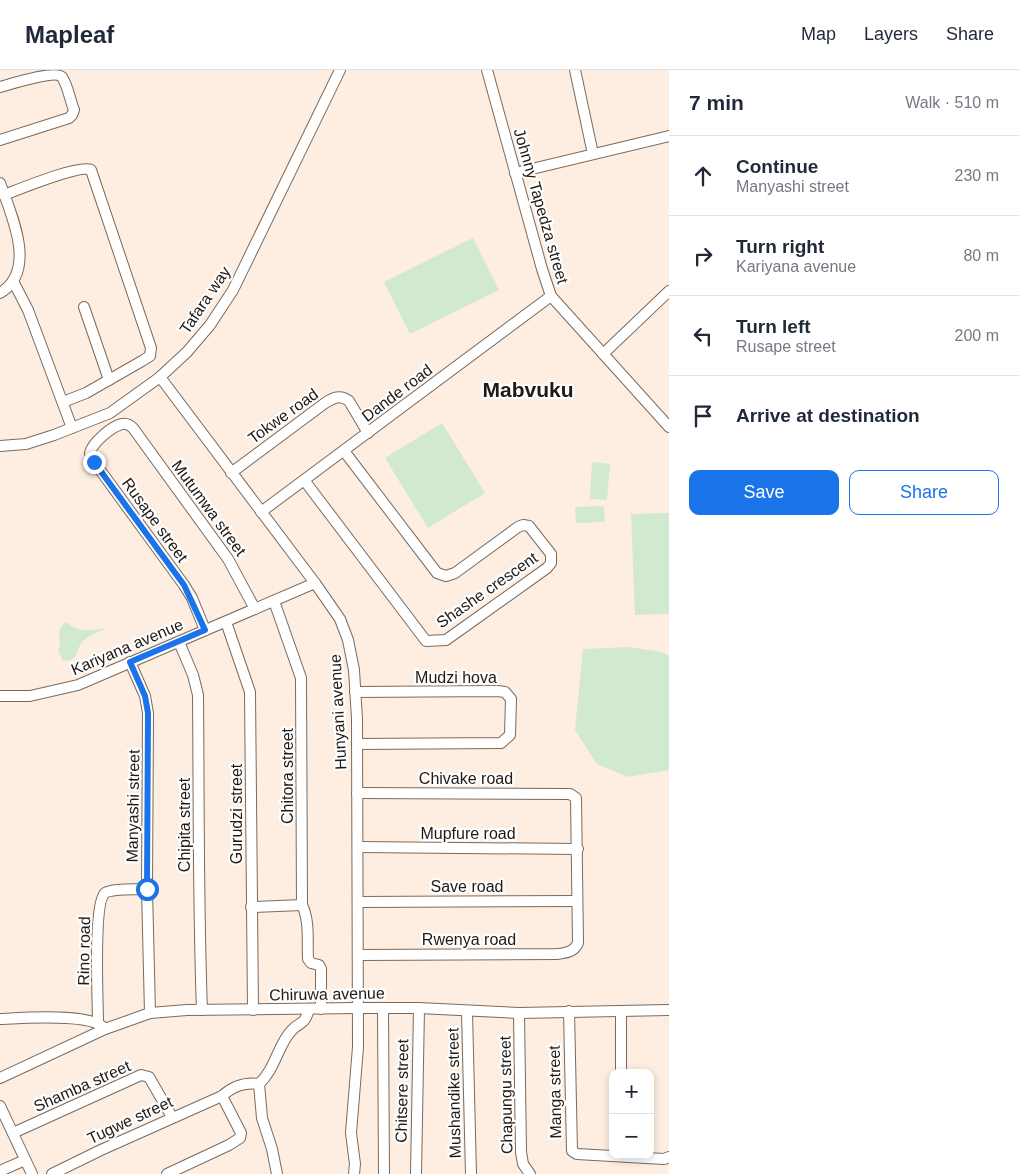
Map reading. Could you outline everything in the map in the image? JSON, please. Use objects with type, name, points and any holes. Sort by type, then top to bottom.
[{"type":"street","name":"Tafara way","points":[[0,446],[26,444],[110,413],[160,377],[200,338],[233,290],[340,70]]},
{"type":"street","name":"Johnny Tapedza street","points":[[487,70],[542,270],[551,296],[669,427]]},
{"type":"street","points":[[575,70],[593,154]]},
{"type":"street","points":[[0,88],[46,73],[57,72],[62,76],[74,110],[72,116],[68,118],[0,140]]},
{"type":"street","points":[[515,173],[669,136]]},
{"type":"street","points":[[4,195],[84,168],[92,171],[151,351],[150,356],[142,361],[86,393],[63,402]]},
{"type":"street","points":[[0,183],[14,221],[19,251],[19,268],[13,281],[0,293]]},
{"type":"street","points":[[13,281],[28,310],[72,428]]},
{"type":"street","points":[[603,354],[669,291]]},
{"type":"street","name":"Dande road","points":[[261,512],[551,296]]},
{"type":"street","points":[[84,307],[109,380]]},
{"type":"street","name":"Hunyani avenue","points":[[160,377],[315,583],[340,619],[348,640],[354,670],[357,744],[359,955],[358,1047],[351,1133],[354,1169],[359,1174]]},
{"type":"street","name":"Tokwe road","points":[[231,473],[325,403],[337,397],[345,398],[349,401],[368,433]]},
{"type":"street","name":"Rusape street","points":[[133,428],[126,424],[120,424],[94,443],[90,453],[94,462],[184,585],[205,630]]},
{"type":"street","name":"Mutumwa street","points":[[133,428],[228,558],[255,609]]},
{"type":"street","name":"Shashe crescent","points":[[304,480],[426,641],[446,640],[540,573],[551,562],[551,554],[529,526],[523,525],[455,573],[446,576],[437,573],[344,451]]},
{"type":"street","name":"Kariyana avenue","points":[[0,696],[30,696],[78,685],[315,583]]},
{"type":"street","name":"Chitora street","points":[[274,601],[302,678],[302,905],[306,912],[308,959],[321,969],[321,1009]]},
{"type":"street","name":"Gurudzi street","points":[[226,622],[250,692],[253,1010]]},
{"type":"street","name":"Chipita street","points":[[179,642],[193,675],[198,695],[199,934],[202,1010]]},
{"type":"street","name":"Manyashi street","points":[[130,662],[145,696],[148,713],[147,889],[150,1013]]},
{"type":"street","name":"Mudzi hova","points":[[355,692],[497,691],[505,692],[511,699],[510,734],[501,743],[357,744]]},
{"type":"street","name":"Chivake road","points":[[357,793],[563,793],[576,798],[578,848]]},
{"type":"street","name":"Mupfure road","points":[[358,847],[578,848]]},
{"type":"street","points":[[577,901],[578,848]]},
{"type":"street","name":"Rino road","points":[[102,1026],[98,937],[99,913],[102,899],[104,895],[112,891],[147,889]]},
{"type":"street","name":"Save road","points":[[358,902],[577,901]]},
{"type":"street","name":"Rwenya road","points":[[359,955],[557,954],[569,952],[577,945],[577,901]]},
{"type":"street","points":[[251,907],[302,905]]},
{"type":"street","name":"Chiruwa avenue","points":[[0,1078],[102,1026],[150,1013],[202,1010],[357,1008],[419,1008],[468,1012],[519,1013],[669,1010]]},
{"type":"street","points":[[383,1008],[384,1174]]},
{"type":"street","name":"Chitsere street","points":[[416,1174],[419,1008]]},
{"type":"street","points":[[277,1174],[272,1149],[262,1118],[259,1084],[275,1063],[285,1039],[293,1029],[301,1025],[306,1019],[309,1009]]},
{"type":"street","name":"Manga street","points":[[569,1011],[571,1148],[577,1154],[609,1155]]},
{"type":"street","points":[[621,1011],[621,1069]]},
{"type":"street","name":"Mushandike street","points":[[468,1012],[471,1174]]},
{"type":"street","name":"Chapungu street","points":[[519,1013],[521,1152],[524,1164],[530,1174]]},
{"type":"street","points":[[0,1019],[89,1020],[102,1026]]},
{"type":"street","name":"Shamba street","points":[[13,1133],[142,1075],[149,1077],[172,1117]]},
{"type":"street","name":"Tugwe street","points":[[52,1174],[172,1117],[222,1096],[231,1088],[244,1084],[259,1084]]},
{"type":"street","points":[[167,1174],[240,1138],[241,1133],[222,1096]]},
{"type":"street","points":[[0,1106],[2,1118],[13,1133],[32,1174]]},
{"type":"street","name":"Manga street","points":[[654,1158],[664,1159],[669,1157]]},
{"type":"street","points":[[0,1171],[26,1160]]},
{"type":"green space","points":[[473,238],[499,290],[410,334],[384,282]]},
{"type":"green space","points":[[442,423],[485,493],[428,528],[385,458]]},
{"type":"green space","points":[[592,462],[610,464],[607,500],[590,499]]},
{"type":"green space","points":[[604,506],[605,522],[576,523],[575,507]]},
{"type":"green space","points":[[669,513],[669,614],[635,615],[631,514]]},
{"type":"green space","points":[[66,622],[80,630],[106,628],[84,640],[75,657],[68,661],[63,661],[58,651],[60,647],[59,632]]},
{"type":"green space","points":[[628,647],[662,652],[669,656],[669,770],[628,777],[597,764],[575,730],[583,649]]},
{"type":"district","name":"Mabvuku","points":[[528,389]]},
{"type":"route","points":[[94,462],[184,585],[192,598],[205,630],[130,662],[145,696],[148,713],[147,889]]}]
